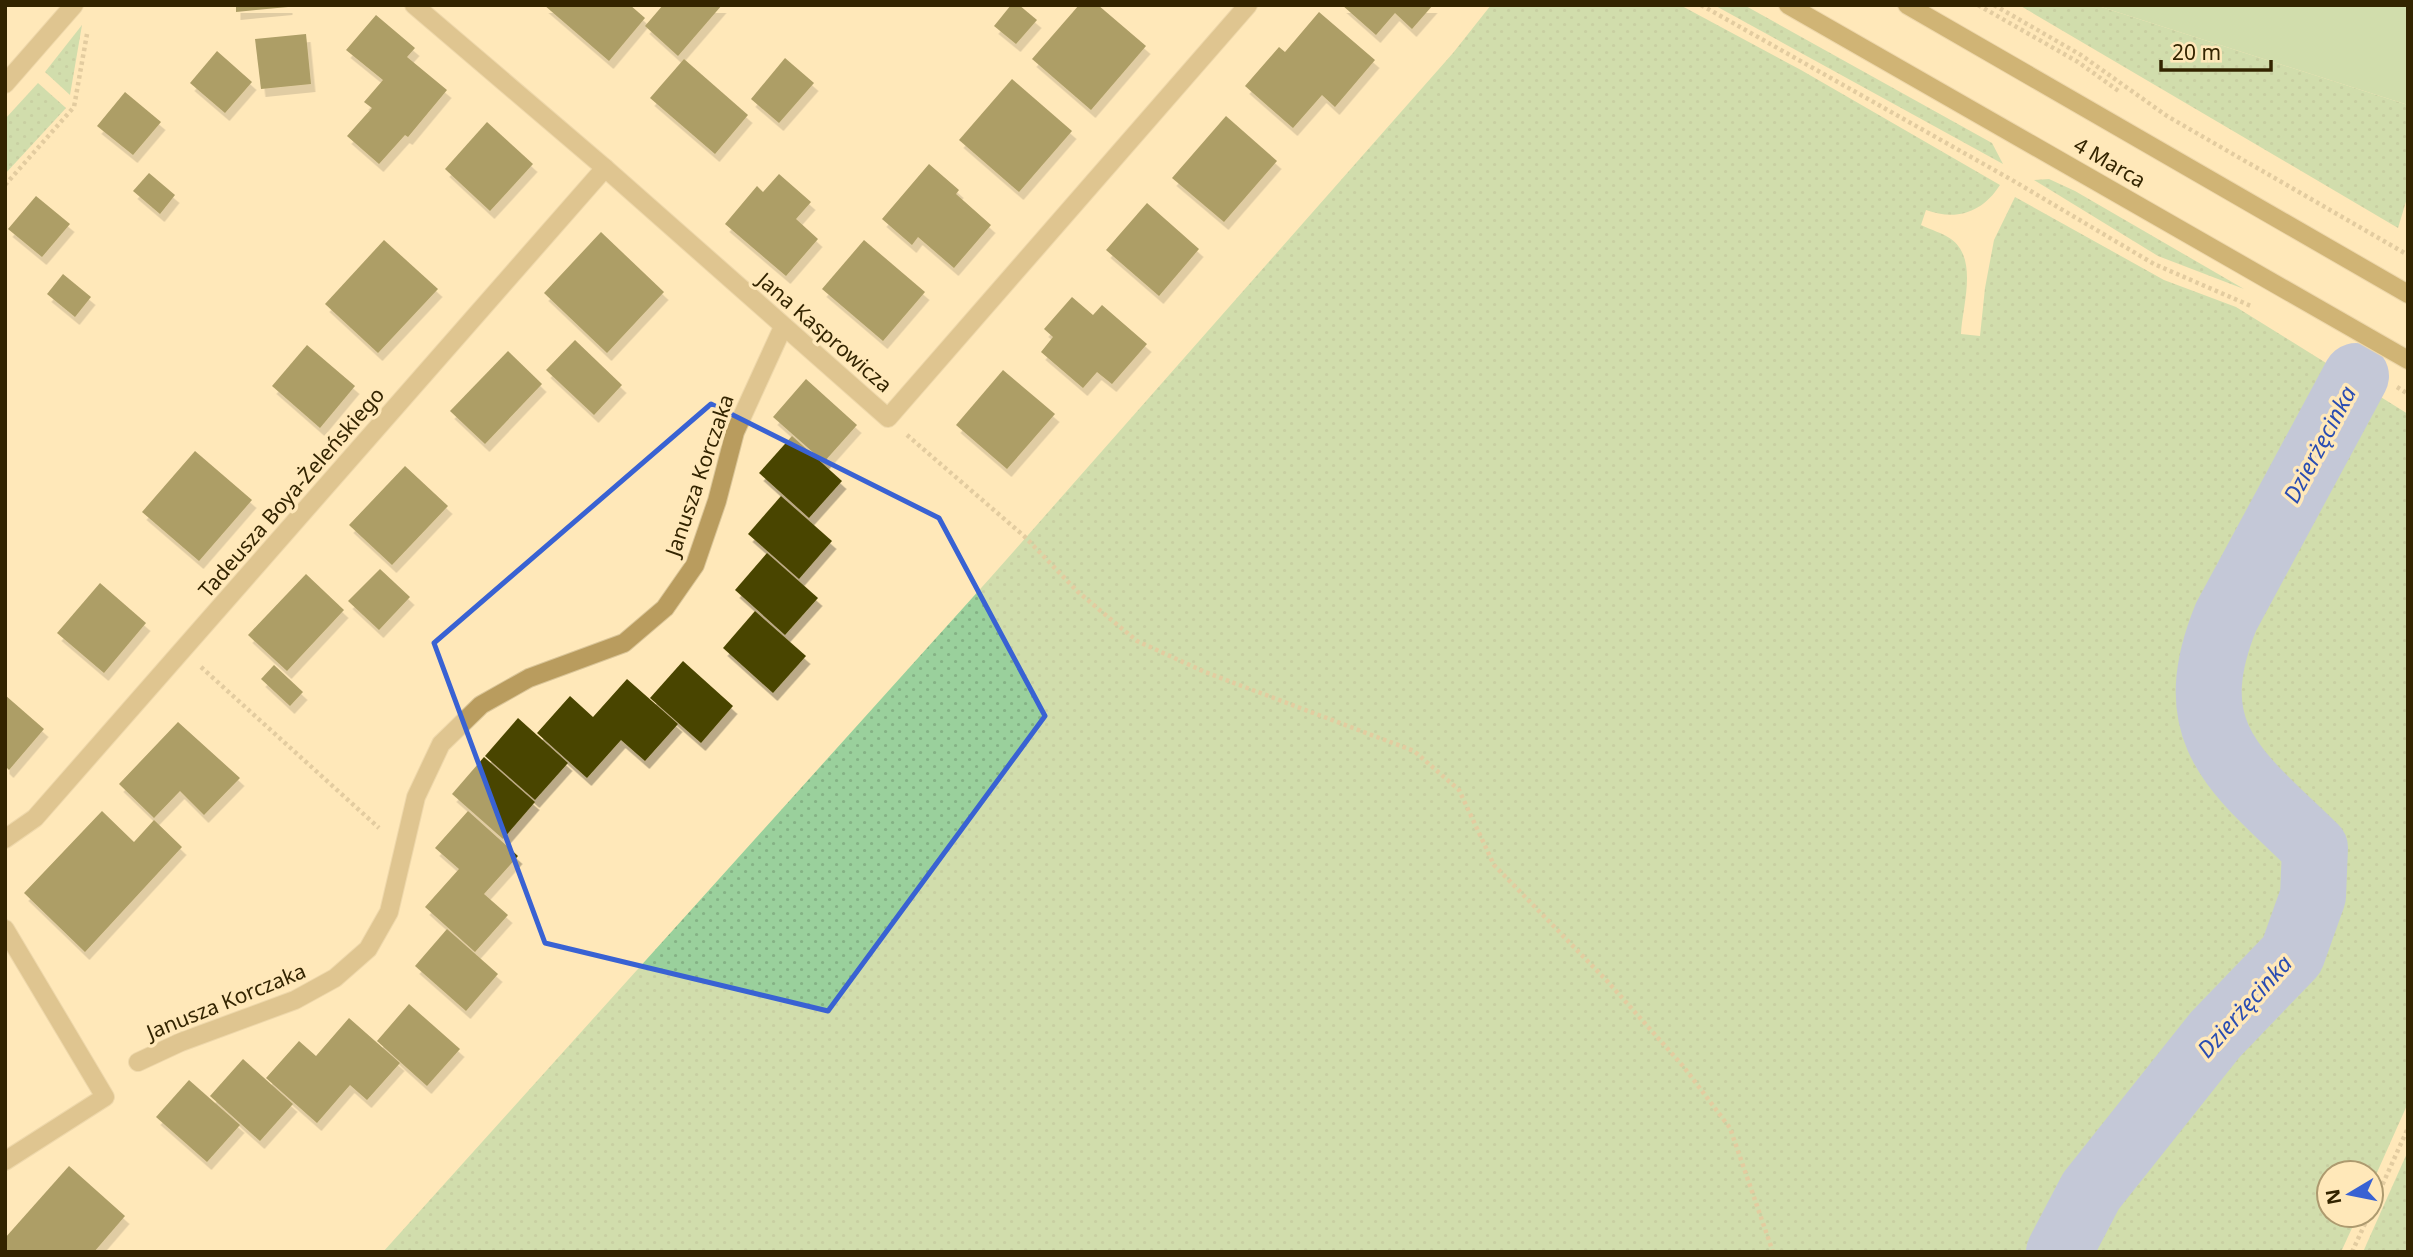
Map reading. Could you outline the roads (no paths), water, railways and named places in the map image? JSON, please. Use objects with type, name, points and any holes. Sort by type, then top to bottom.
[{"type":"main road","name":"4 Marca","points":[[1788,5],[2408,360]]},
{"type":"main road","name":"4 Marca","points":[[1907,5],[2408,293]]},
{"type":"street","points":[[5,84],[74,5]]},
{"type":"street","name":"Jana Kasprowicza","points":[[414,5],[604,167],[888,418],[1248,5]]},
{"type":"street","name":"Tadeusza Boya-Żeleńskiego","points":[[5,839],[35,818],[604,167]]},
{"type":"street","name":"Janusza Korczaka","points":[[138,1062],[181,1042],[295,1000],[335,978],[368,949],[389,912],[416,797],[441,744],[481,705],[530,678],[624,643],[665,608],[695,565],[717,501],[735,432],[783,327]]},
{"type":"street","points":[[5,929],[105,1097],[5,1161]]},
{"type":"waterway","name":"Dzierżęcinka","points":[[2059,1252],[2091,1191],[2215,1035],[2292,955],[2313,896],[2315,848],[2261,796],[2240,773],[2223,748],[2212,722],[2209,692],[2213,658],[2226,617],[2356,376]]}]
